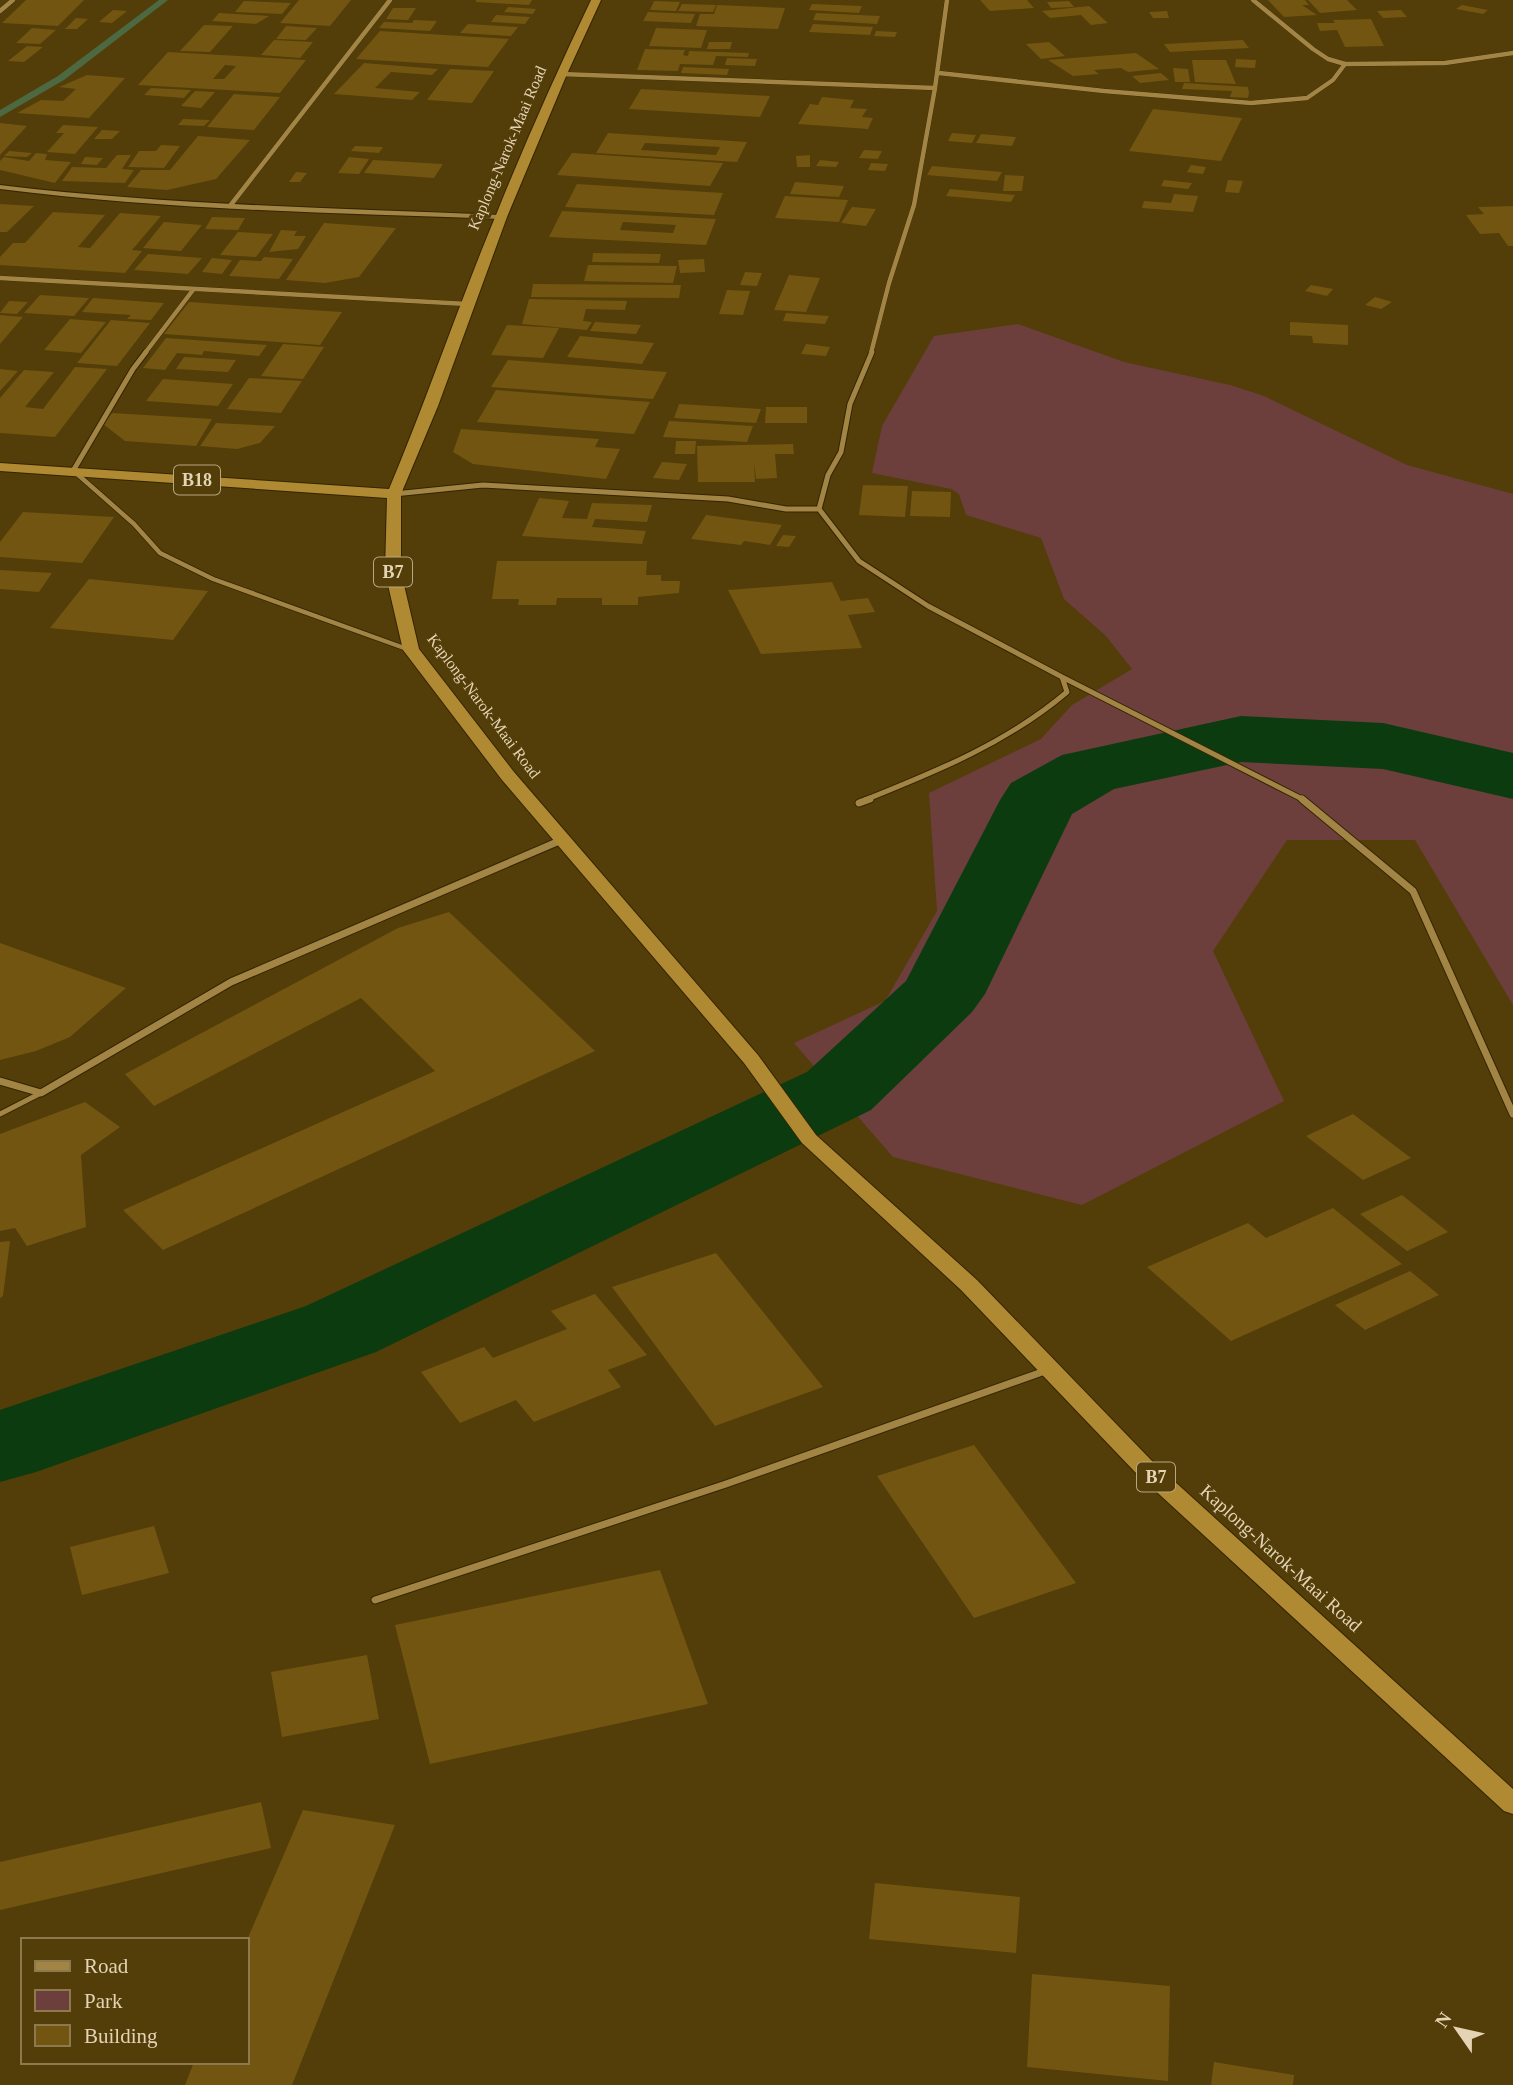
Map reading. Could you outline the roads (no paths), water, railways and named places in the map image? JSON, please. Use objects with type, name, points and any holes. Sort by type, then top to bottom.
[{"type":"highway","name":"Kaplong-Narok-Maai Road","points":[[596,0],[561,74],[501,217],[431,406],[394,494],[393,572],[411,650],[508,776],[751,1059],[810,1139],[970,1285],[1143,1466],[1513,1804]]},
{"type":"highway","name":"B18","points":[[0,467],[394,494]]},
{"type":"street","points":[[0,11],[13,0]]},
{"type":"street","points":[[230,206],[390,0]]},
{"type":"street","points":[[819,509],[828,475],[841,452],[850,404],[875,345],[889,283],[914,205],[940,73],[947,0]]},
{"type":"street","points":[[1253,0],[1321,54],[1345,64],[1445,63],[1513,53]]},
{"type":"street","points":[[940,73],[1104,92],[1251,103],[1307,98],[1333,80],[1345,64]]},
{"type":"street","points":[[561,74],[935,88]]},
{"type":"street","points":[[0,187],[48,194],[230,206],[501,217]]},
{"type":"street","points":[[0,278],[467,304]]},
{"type":"street","points":[[73,471],[133,369],[193,290]]},
{"type":"street","points":[[394,494],[483,485],[728,499],[786,509],[819,509]]},
{"type":"street","points":[[819,509],[859,561],[928,606],[1300,797],[1413,891],[1513,1114]]},
{"type":"street","points":[[859,803],[968,757],[1043,715],[1067,692],[1062,677]]},
{"type":"street","points":[[0,1081],[41,1093],[231,982],[564,839]]},
{"type":"lane","points":[[73,471],[134,524],[160,553],[213,579],[411,650]]},
{"type":"lane","points":[[0,1114],[41,1093]]},
{"type":"lane","points":[[375,1600],[726,1484],[1051,1369]]},
{"type":"waterway","points":[[0,114],[61,78],[164,0]]},
{"type":"waterway","points":[[0,1447],[341,1329],[839,1091],[942,994],[1039,800],[1089,771],[1241,739],[1383,746],[1513,776]]}]
